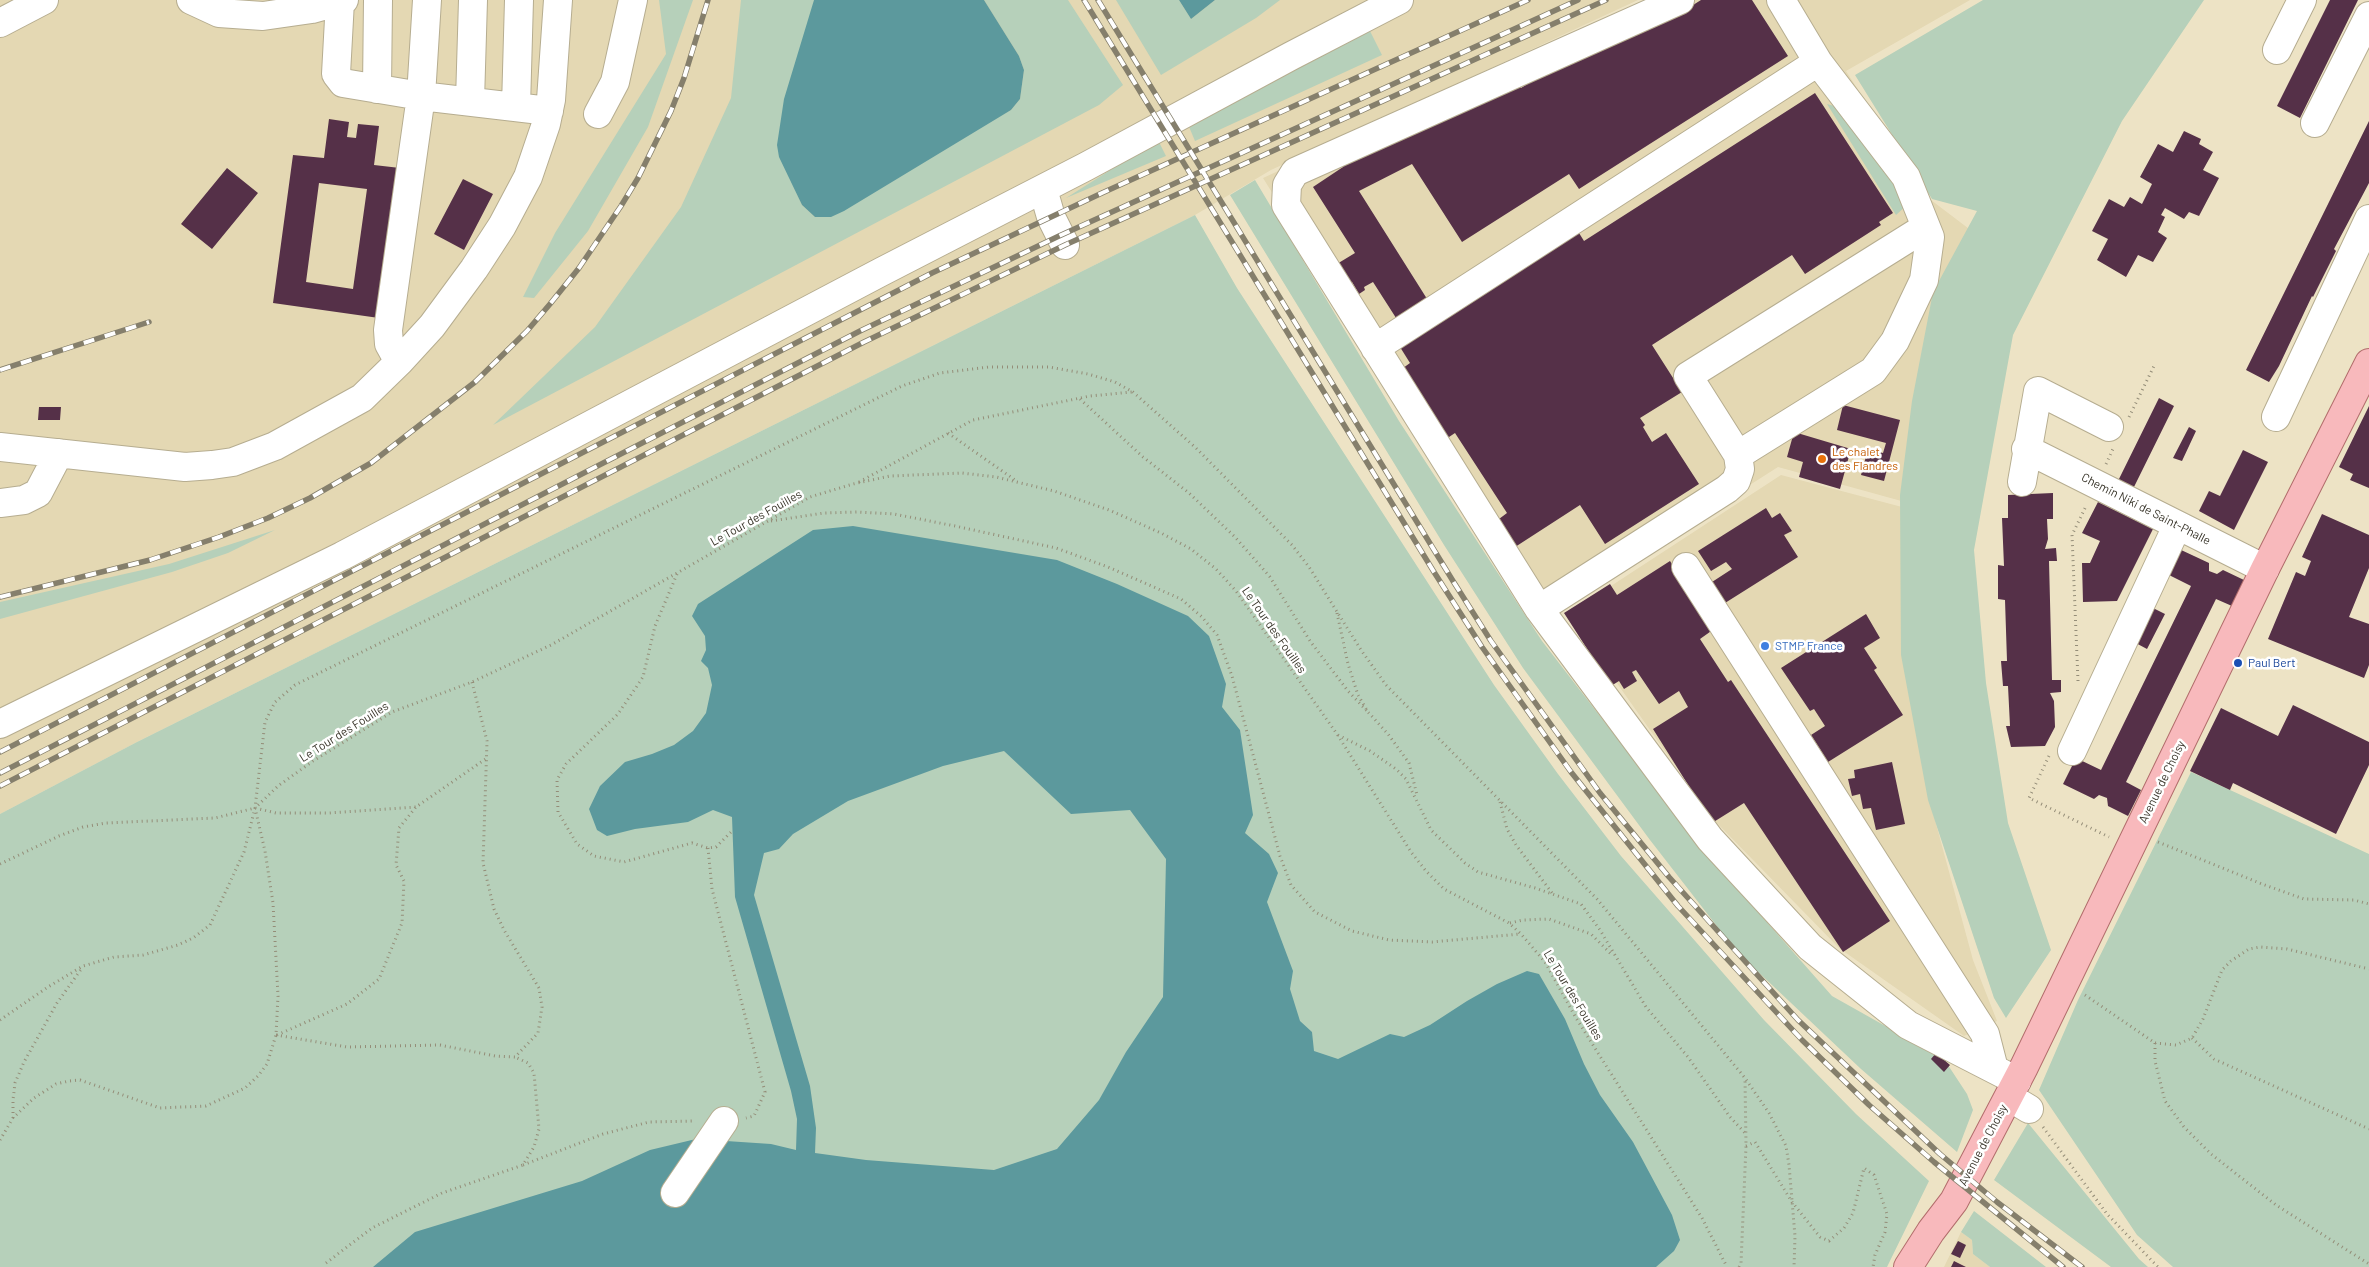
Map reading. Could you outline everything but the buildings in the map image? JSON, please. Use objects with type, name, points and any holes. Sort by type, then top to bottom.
[{"type":"main road","name":"Avenue de Choisy","points":[[1908,1267],[1931,1231],[1954,1201],[2012,1089],[2066,982],[2129,848],[2266,569],[2369,363]]},
{"type":"main road","name":"Avenue de Choisy","points":[[1929,1267],[1943,1242],[1954,1201]]},
{"type":"street","points":[[0,23],[44,0]]},
{"type":"street","points":[[191,0],[219,13],[262,16],[312,9],[342,0],[336,74],[343,84],[421,96],[549,111]]},
{"type":"street","points":[[377,89],[378,0]]},
{"type":"street","points":[[399,362],[389,344],[388,330],[421,96],[428,0]]},
{"type":"street","points":[[470,101],[473,0]]},
{"type":"street","points":[[516,107],[519,0]]},
{"type":"street","points":[[0,447],[185,467],[233,462],[275,446],[362,398],[432,326],[474,269],[502,226],[528,177],[549,111],[558,0]]},
{"type":"street","points":[[598,114],[615,82],[633,0]]},
{"type":"street","points":[[0,724],[342,556],[1399,0]]},
{"type":"street","points":[[1680,0],[1295,172],[1287,185],[1286,205],[1539,609],[1710,839],[1810,946],[1908,1025],[2012,1089]]},
{"type":"street","points":[[1738,455],[1873,371],[1895,341],[1924,280],[1930,237],[1906,177],[1818,62],[1781,0]]},
{"type":"street","points":[[2277,50],[2302,0]]},
{"type":"street","points":[[2315,123],[2369,16]]},
{"type":"street","points":[[1375,348],[1818,62]]},
{"type":"street","points":[[1042,189],[1051,216],[1065,245]]},
{"type":"street","points":[[2276,417],[2369,220]]},
{"type":"street","points":[[1539,609],[1736,481],[1740,469],[1738,455],[1688,376],[1926,227]]},
{"type":"street","points":[[2022,482],[2026,449],[2038,391],[2117,431]]},
{"type":"street","name":"Chemin Niki de Saint-Phalle","points":[[2026,449],[2266,569]]},
{"type":"street","points":[[0,503],[24,500],[38,493],[59,454]]},
{"type":"street","points":[[2061,752],[2177,526]]},
{"type":"street","points":[[1686,567],[1985,1034],[2012,1089]]},
{"type":"street","points":[[675,1193],[724,1121]]},
{"type":"path","points":[[2078,682],[2072,535],[2096,485],[2117,431],[2155,364]]},
{"type":"path","points":[[0,1020],[83,966],[114,957],[144,955],[178,945],[194,938],[210,925],[244,852],[255,808],[265,722],[275,702],[295,685],[902,386],[940,373],[988,367],[1049,367],[1088,374],[1115,382],[1133,392],[1196,448],[1292,545],[1309,566],[1361,650],[1386,685],[1597,899],[1745,1078],[1769,1113],[1786,1146],[1795,1236],[1794,1267]]},
{"type":"path","points":[[856,484],[973,420],[1080,399],[1133,392]]},
{"type":"path","points":[[1080,399],[1142,457],[1189,493],[1235,537],[1270,577],[1310,641],[1348,691],[1388,734],[1409,763],[1419,803]]},
{"type":"path","points":[[948,433],[1017,482]]},
{"type":"path","name":"Le Tour des Fouilles","points":[[255,808],[278,786],[313,761],[392,712],[472,682],[551,646],[810,497],[890,476],[962,473],[1017,482],[1054,491],[1109,510],[1191,549],[1216,569],[1236,590],[1336,734],[1411,852],[1426,871],[1444,889],[1509,923],[1545,962],[1576,1018],[1702,1218],[1727,1267]]},
{"type":"path","points":[[767,522],[824,513],[857,512],[903,516],[1056,548],[1108,567],[1181,599],[1202,617],[1217,635],[1232,676],[1280,856],[1291,886],[1315,912],[1352,931],[1389,940],[1432,942],[1521,934]]},
{"type":"path","points":[[677,574],[655,626],[643,677],[618,714],[566,764],[557,780],[558,812],[577,844],[594,856],[624,862],[692,842],[708,848],[716,847],[733,830]]},
{"type":"path","points":[[1337,610],[1352,678],[1358,695],[1368,712]]},
{"type":"path","points":[[472,682],[487,741],[483,863],[488,887],[494,909],[504,930],[539,988],[542,1007],[538,1034],[515,1057]]},
{"type":"path","points":[[1336,734],[1370,750],[1406,778],[1430,830],[1465,863],[1478,872],[1581,904],[1600,930],[1646,1007],[1688,1057],[1730,1117],[1746,1134]]},
{"type":"path","points":[[2061,752],[2029,798],[2145,855],[2151,840],[2304,899],[2354,900],[2369,904]]},
{"type":"path","points":[[276,1035],[347,1004],[379,979],[402,923],[404,881],[396,865],[399,828],[416,806],[487,758]]},
{"type":"path","points":[[1499,801],[1507,829],[1516,845],[1552,894]]},
{"type":"path","points":[[0,864],[59,836],[83,827],[106,823],[216,818],[255,808],[285,813],[329,813],[416,806]]},
{"type":"path","points":[[0,1140],[14,1118],[45,1090],[69,1081],[80,1080],[160,1108],[206,1106],[245,1088],[258,1076],[266,1064],[276,1035],[278,996],[273,903],[265,851],[255,808]]},
{"type":"path","points":[[326,1263],[372,1228],[442,1193],[523,1165],[603,1134],[648,1122],[724,1121],[754,1116],[765,1092],[712,888],[708,848]]},
{"type":"path","points":[[1509,923],[1523,920],[1549,919],[1590,934],[1615,958]]},
{"type":"path","points":[[2066,982],[2155,1043],[2176,1045],[2192,1038],[2203,1019],[2222,970],[2231,960],[2249,949],[2260,947],[2287,949],[2369,969]]},
{"type":"path","points":[[14,1118],[15,1082],[24,1062],[57,1004],[83,966]]},
{"type":"path","points":[[276,1035],[347,1048],[440,1046],[495,1056],[515,1057],[528,1063],[534,1073],[539,1129],[534,1147],[523,1165]]},
{"type":"path","points":[[2192,1038],[2214,1059],[2369,1129]]},
{"type":"path","points":[[2155,1043],[2155,1061],[2165,1101],[2184,1127],[2211,1154],[2276,1205],[2369,1264]]},
{"type":"path","points":[[1739,1267],[1741,1263],[1746,1146],[1745,1078]]},
{"type":"path","points":[[2012,1089],[2107,1214],[2158,1267]]},
{"type":"path","points":[[1746,1146],[1756,1142],[1792,1202],[1820,1237],[1829,1241],[1844,1228],[1853,1213],[1864,1168],[1870,1171],[1878,1181],[1887,1214],[1886,1232],[1875,1255],[1873,1267]]},
{"type":"shaded area","points":[[0,0],[1638,0],[1271,170],[1195,215],[137,742],[0,814]]},
{"type":"shaded area","points":[[1651,0],[1970,0],[1846,71],[1927,197],[1989,244],[1905,502],[1778,467],[1538,620],[1263,178]]},
{"type":"shaded area","points":[[1781,475],[1902,507],[1929,798],[1973,960],[1997,1021],[1964,1036],[1839,948],[1713,819],[1568,614]]},
{"type":"shaded area","points":[[1961,1232],[1972,1240],[1973,1254],[1990,1267],[1944,1267]]},
{"type":"green space","points":[[659,0],[693,0],[648,127],[588,231],[534,298],[523,297],[555,233],[666,54]]},
{"type":"green space","points":[[741,0],[814,0],[792,183],[802,205],[815,217],[1011,110],[1020,99],[1024,70],[1019,56],[984,0],[1068,0],[1123,85],[1099,105],[493,425],[595,327],[681,207],[731,98]]},
{"type":"green space","points":[[1116,0],[1179,0],[1191,19],[1215,0],[1280,0],[1256,18],[1161,75]]},
{"type":"green space","points":[[1983,0],[2204,0],[2122,121],[2013,335],[1974,550],[1986,683],[2008,823],[2051,950],[2006,1018],[1994,998],[1928,800],[1901,655],[1900,495],[1912,401],[1933,292],[1977,211],[1932,199],[1855,75]]},
{"type":"green space","points":[[1369,29],[1382,55],[1195,141],[1187,122]]},
{"type":"green space","points":[[1827,104],[1845,109],[1907,205],[1896,215]]},
{"type":"green space","points":[[1158,140],[1166,156],[1066,198]]},
{"type":"green space","points":[[1255,180],[1399,421],[1542,641],[1705,852],[1832,996],[1944,1059],[1967,1094],[1973,1110],[1957,1152],[1861,1069],[1737,952],[1650,840],[1523,668],[1444,545],[1230,195]]},
{"type":"green space","points":[[1195,215],[1237,288],[1494,685],[1558,774],[1621,856],[1764,1020],[1856,1114],[1929,1181],[1887,1267],[0,1267],[0,814],[137,742]]},
{"type":"green space","points":[[275,530],[228,553],[172,572],[0,619],[0,602],[169,564]]},
{"type":"green space","points":[[2191,772],[2369,854],[2369,1267],[2173,1267],[2137,1235],[2039,1090],[2078,1000]]},
{"type":"green space","points":[[2028,1123],[2139,1259],[2148,1267],[2111,1267],[1994,1180]]},
{"type":"green space","points":[[1974,1211],[2046,1267],[1990,1267],[1973,1254],[1972,1240],[1961,1232]]},
{"type":"water","points":[[814,0],[984,0],[1019,56],[1024,70],[1020,99],[1011,110],[844,211],[831,217],[815,217],[802,205],[779,157],[777,145],[784,99]]},
{"type":"water","points":[[1179,0],[1215,0],[1191,19]]},
{"type":"water","points":[[853,526],[1057,560],[1117,584],[1188,616],[1209,636],[1226,684],[1222,707],[1240,730],[1253,815],[1245,833],[1269,854],[1278,873],[1267,902],[1293,971],[1290,989],[1300,1021],[1312,1032],[1314,1051],[1338,1059],[1390,1034],[1404,1037],[1430,1025],[1497,984],[1527,971],[1539,974],[1565,1019],[1584,1064],[1600,1095],[1633,1142],[1672,1215],[1680,1240],[1674,1251],[1656,1267],[373,1267],[415,1232],[582,1181],[650,1150],[696,1139],[771,1144],[796,1150],[797,1119],[791,1091],[735,897],[732,817],[713,810],[688,822],[635,829],[607,836],[597,830],[589,809],[600,786],[625,762],[674,745],[693,731],[706,713],[712,685],[708,668],[701,661],[706,650],[705,636],[692,616],[698,604],[813,530]],"holes":[[[1004,751],[1071,814],[1130,810],[1166,859],[1163,997],[1126,1052],[1099,1100],[1057,1149],[994,1170],[866,1160],[815,1153],[816,1128],[810,1086],[754,895],[764,853],[779,849],[793,834],[848,801],[943,766]]]},
{"type":"railway","points":[[0,597],[150,560],[268,518],[310,498],[371,463],[475,382],[527,331],[550,304],[579,268],[621,206],[638,178],[671,111],[684,78],[708,0]]},
{"type":"railway","points":[[1084,0],[1434,572],[1482,647],[1571,772],[1678,906],[1802,1040],[1869,1105],[1934,1162],[2063,1267]]},
{"type":"railway","points":[[1098,0],[1453,581],[1491,641],[1600,793],[1669,877],[1798,1020],[1940,1154],[1997,1202],[2082,1267]]},
{"type":"railway","points":[[0,752],[932,273],[1102,193],[1528,0]]},
{"type":"railway","points":[[0,773],[860,331],[1059,236],[1578,0]]},
{"type":"railway","points":[[0,786],[864,342],[1065,245],[1606,0]]},
{"type":"railway","points":[[0,370],[149,322]]},
{"type":"place","name":"Le chalet des Flandres","points":[[1822,459]]},
{"type":"place","name":"STMP France","points":[[1765,646]]},
{"type":"place","name":"Paul Bert","points":[[2238,663]]}]
